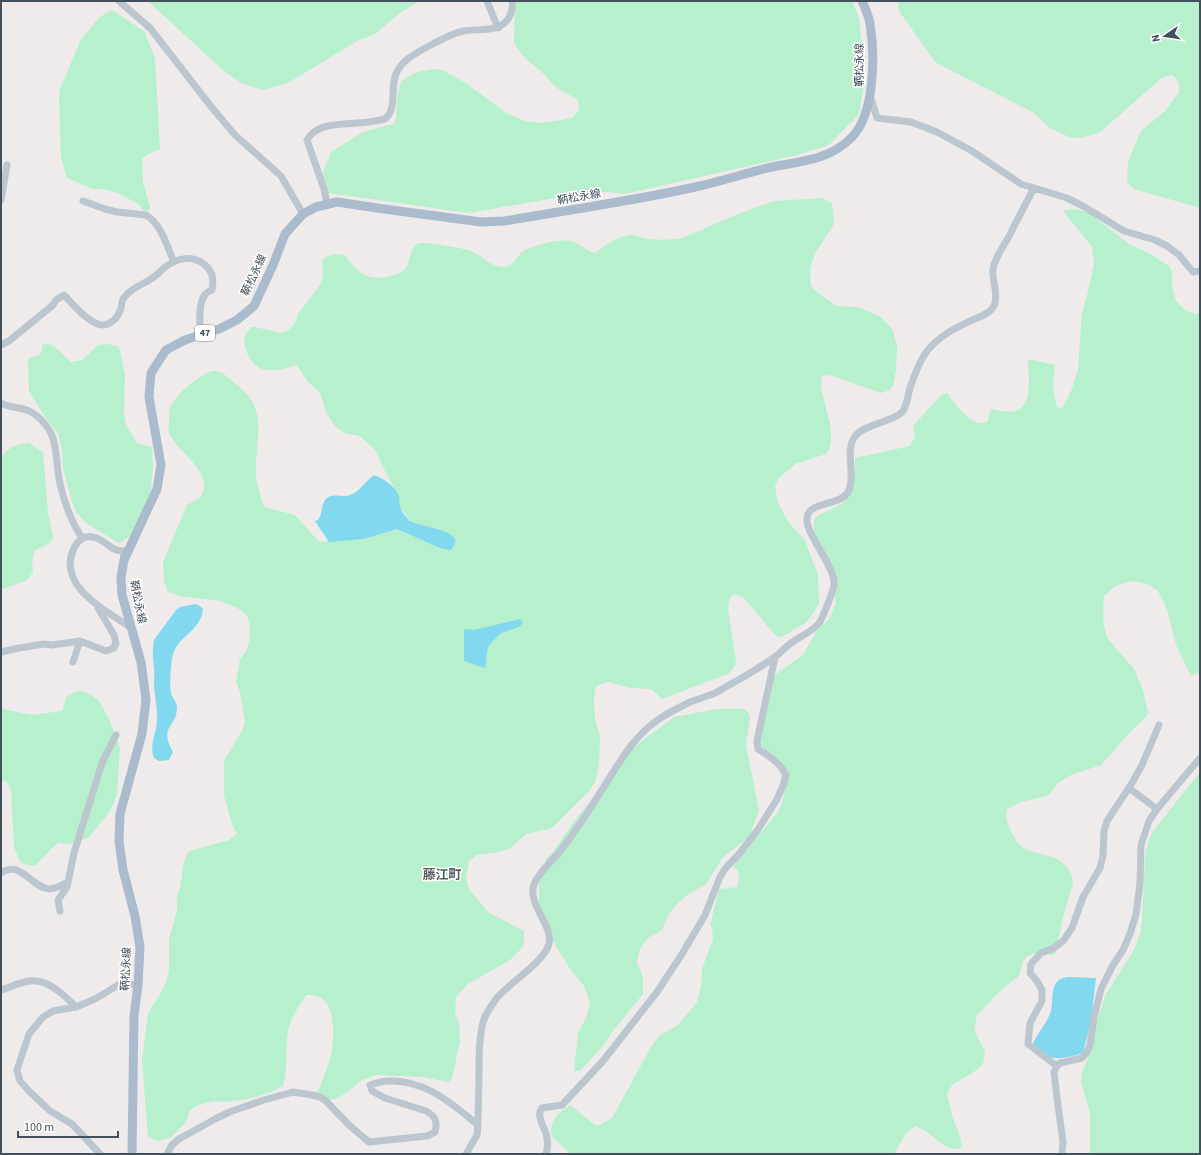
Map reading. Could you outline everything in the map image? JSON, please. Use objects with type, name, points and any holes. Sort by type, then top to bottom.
[{"type":"main road","name":"鞆松永線","points":[[132,1154],[134,1016],[138,986],[140,947],[135,916],[123,870],[119,841],[120,814],[142,734],[146,700],[141,662],[122,595],[121,577],[124,560],[157,488],[162,465],[149,397],[151,373],[166,350],[185,340],[219,329],[236,320],[254,306],[273,265],[285,234],[303,214],[316,207],[337,202],[481,222],[505,221],[648,197],[697,187],[765,169],[812,160],[835,151],[853,137],[865,119],[870,95],[872,55],[870,22],[862,1]]},
{"type":"street","points":[[119,1],[150,28],[235,135],[281,176],[303,214]]},
{"type":"street","points":[[487,1],[498,28]]},
{"type":"street","points":[[327,204],[324,189],[308,140],[314,131],[330,125],[385,119],[392,111],[393,81],[397,71],[404,62],[428,46],[449,36],[464,31],[498,28],[509,20],[513,7],[512,1]]},
{"type":"street","points":[[870,95],[877,118],[911,122],[937,132],[972,150],[1021,184],[1067,198],[1124,231],[1155,240],[1168,246],[1179,255],[1192,272],[1200,271]]},
{"type":"street","points":[[1,200],[7,165]]},
{"type":"street","points":[[466,1154],[477,1135],[479,1053],[484,1021],[488,1011],[496,999],[540,959],[549,942],[548,931],[536,906],[532,891],[534,884],[579,825],[629,747],[640,735],[655,722],[672,711],[690,702],[713,694],[751,672],[775,657],[792,642],[819,624],[833,590],[833,573],[810,531],[807,521],[807,514],[811,509],[844,498],[850,481],[850,453],[852,442],[857,433],[903,411],[915,374],[926,352],[941,337],[989,312],[994,307],[996,296],[993,271],[994,265],[1034,188]]},
{"type":"street","points":[[83,201],[117,212],[146,214],[149,216],[157,224],[174,262]]},
{"type":"street","points":[[1,346],[64,295],[86,317],[103,325],[112,322],[116,317],[124,298],[130,291],[156,276],[174,262],[184,258],[193,258],[204,264],[211,271],[214,281],[212,290],[205,294],[201,301],[199,316],[200,335]]},
{"type":"street","points":[[1,403],[24,408],[34,414],[47,427],[53,437],[63,494],[75,527],[82,538]]},
{"type":"street","points":[[124,560],[123,551],[114,549],[94,536],[82,538],[76,544],[69,566],[73,581],[85,596],[97,606],[130,627]]},
{"type":"street","points":[[1,652],[44,644],[52,645],[80,641],[106,651],[114,648],[116,644],[114,635],[97,606]]},
{"type":"street","points":[[73,662],[80,641]]},
{"type":"street","points":[[546,1154],[548,1140],[539,1115],[540,1110],[542,1108],[562,1105],[603,1061],[657,992],[705,916],[722,873],[757,831],[776,801],[786,775],[783,769],[773,759],[758,749],[757,741],[775,657]]},
{"type":"street","points":[[1057,1066],[1028,1044],[1030,1023],[1042,1001],[1042,990],[1030,973],[1031,964],[1041,953],[1054,948],[1063,940],[1072,928],[1083,897],[1100,868],[1103,856],[1106,821],[1129,788],[1142,765],[1159,725]]},
{"type":"street","points":[[60,911],[58,900],[67,887],[74,853],[102,763],[116,735]]},
{"type":"street","points":[[1062,1154],[1063,1142],[1056,1098],[1054,1072],[1060,1063],[1082,1058],[1087,1052],[1090,1045],[1094,1017],[1101,989],[1113,965],[1123,950],[1136,914],[1140,883],[1141,844],[1150,821],[1157,809],[1200,758]]},
{"type":"street","points":[[1129,788],[1157,809]]},
{"type":"street","points":[[1,873],[6,869],[20,871],[42,887],[48,889],[68,882]]},
{"type":"street","points":[[1,990],[28,982],[37,981],[58,991],[76,1007]]},
{"type":"street","points":[[100,1154],[72,1124],[50,1111],[30,1092],[20,1081],[17,1070],[30,1034],[43,1017],[53,1011],[76,1007],[95,999],[120,984],[138,986]]},
{"type":"street","points":[[168,1154],[172,1145],[179,1139],[232,1111],[285,1093],[293,1092],[320,1097],[369,1142],[427,1136],[435,1132],[435,1118],[430,1113],[385,1098],[372,1091],[370,1085],[387,1081],[402,1081],[429,1089],[448,1101],[478,1125]]},
{"type":"green space","points":[[149,1],[420,1],[400,13],[375,34],[357,41],[288,83],[263,90],[243,84],[225,72]]},
{"type":"green space","points":[[515,1],[852,1],[859,17],[865,79],[859,114],[829,145],[797,155],[625,194],[595,191],[469,213],[328,193],[325,188],[323,172],[331,152],[363,132],[393,124],[396,119],[397,97],[401,82],[418,72],[433,69],[442,70],[466,83],[506,113],[525,121],[541,123],[572,118],[579,110],[578,100],[555,87],[544,74],[526,59],[514,42]]},
{"type":"green space","points":[[898,1],[1200,1],[1200,208],[1134,189],[1127,182],[1128,161],[1141,131],[1165,111],[1179,92],[1179,83],[1173,75],[1163,77],[1099,133],[1080,138],[1069,137],[1050,128],[1034,113],[935,62],[899,11]]},
{"type":"green space","points":[[112,10],[144,31],[155,58],[160,149],[150,153],[142,159],[143,181],[150,208],[145,214],[140,205],[118,193],[103,189],[92,189],[67,178],[61,158],[60,89],[81,39],[99,18]]},
{"type":"green space","points":[[822,198],[832,203],[834,221],[833,226],[815,253],[810,269],[811,286],[818,293],[837,306],[858,307],[881,317],[892,329],[897,347],[896,370],[893,386],[890,390],[881,393],[832,376],[822,376],[821,388],[830,424],[831,439],[829,450],[826,454],[795,464],[778,479],[775,486],[778,503],[789,523],[805,540],[818,575],[819,603],[811,617],[804,624],[781,637],[776,636],[744,598],[735,594],[730,597],[728,608],[736,661],[735,666],[728,674],[662,699],[651,689],[630,688],[608,682],[598,685],[595,689],[594,701],[595,720],[600,735],[599,764],[596,780],[590,790],[552,828],[526,834],[509,849],[477,855],[469,861],[466,878],[469,889],[488,912],[524,931],[524,943],[522,948],[510,960],[468,984],[456,997],[455,1013],[459,1023],[460,1041],[452,1079],[448,1082],[422,1077],[376,1075],[360,1081],[348,1092],[335,1099],[319,1101],[317,1096],[328,1065],[333,1044],[332,1022],[331,1014],[326,1002],[318,996],[306,995],[290,1023],[287,1039],[283,1086],[269,1093],[248,1099],[225,1102],[214,1101],[198,1105],[190,1110],[186,1122],[171,1137],[157,1141],[148,1137],[142,1061],[148,1014],[164,987],[169,972],[169,939],[177,911],[176,898],[180,888],[184,862],[188,852],[229,840],[237,834],[232,824],[224,796],[224,760],[242,731],[245,722],[240,692],[236,682],[240,659],[246,651],[249,642],[250,625],[247,616],[239,609],[220,601],[178,596],[168,592],[164,582],[163,562],[187,505],[201,497],[204,488],[204,481],[201,474],[169,433],[169,414],[173,403],[189,385],[199,377],[214,371],[223,374],[244,391],[254,405],[257,414],[258,434],[256,475],[264,507],[295,515],[320,542],[364,539],[397,529],[440,548],[440,529],[413,523],[409,520],[400,507],[399,497],[375,450],[360,436],[344,433],[335,426],[326,412],[320,393],[308,382],[297,365],[278,370],[261,369],[253,362],[246,352],[244,340],[245,335],[251,327],[281,333],[286,332],[294,325],[298,314],[320,285],[323,276],[322,261],[325,257],[335,254],[345,255],[358,271],[375,278],[382,278],[395,275],[402,271],[408,264],[416,244],[424,243],[467,250],[475,253],[493,265],[506,267],[512,264],[521,253],[532,247],[545,243],[571,241],[595,253],[612,241],[622,237],[634,235],[656,240],[682,238],[743,212],[774,201]]},
{"type":"green space","points":[[1073,209],[1088,212],[1129,244],[1149,253],[1169,266],[1172,272],[1172,285],[1176,301],[1186,311],[1196,314],[1200,313],[1200,672],[1191,676],[1176,645],[1168,613],[1157,590],[1147,584],[1131,581],[1115,586],[1104,596],[1103,618],[1106,634],[1108,639],[1134,669],[1143,690],[1148,712],[1146,717],[1130,732],[1101,765],[1071,775],[1058,783],[1047,796],[1021,802],[1007,809],[1006,815],[1008,824],[1018,843],[1030,851],[1061,861],[1070,872],[1073,884],[1063,917],[1056,952],[1053,955],[1037,953],[1027,956],[1023,961],[1019,976],[1002,989],[976,1016],[975,1031],[985,1052],[983,1064],[975,1071],[952,1085],[947,1094],[962,1147],[952,1149],[947,1147],[924,1130],[915,1126],[906,1133],[894,1154],[569,1154],[569,1152],[553,1138],[551,1133],[552,1123],[558,1114],[570,1105],[595,1125],[600,1125],[612,1118],[651,1047],[660,1035],[678,1025],[697,1002],[701,986],[702,969],[713,939],[710,925],[719,889],[738,887],[739,872],[733,867],[778,812],[783,799],[787,779],[785,775],[766,756],[760,741],[773,676],[803,655],[816,632],[830,618],[836,602],[828,568],[814,535],[814,519],[843,503],[848,497],[853,480],[855,458],[910,446],[915,436],[913,426],[942,394],[947,393],[964,414],[976,422],[987,422],[991,409],[1007,412],[1016,411],[1022,408],[1028,396],[1028,359],[1055,365],[1053,381],[1054,396],[1057,407],[1062,409],[1072,389],[1078,369],[1082,313],[1094,263],[1092,248],[1063,211]]},
{"type":"green space","points":[[46,343],[55,347],[71,362],[82,360],[98,345],[108,344],[119,347],[125,374],[124,414],[126,425],[137,443],[152,447],[153,466],[149,500],[133,535],[119,543],[87,524],[76,512],[63,468],[62,451],[58,433],[44,416],[29,391],[29,358],[39,355],[42,351],[42,346]]},
{"type":"green space","points":[[29,443],[43,452],[48,512],[53,538],[50,543],[35,550],[32,561],[33,572],[27,580],[1,590],[1,458],[6,451],[13,447],[20,444]]},
{"type":"green space","points":[[80,691],[90,694],[99,701],[109,719],[120,748],[117,794],[107,815],[89,837],[79,842],[69,844],[59,843],[54,846],[36,865],[31,866],[21,863],[14,848],[11,790],[6,781],[1,781],[1,708],[32,715],[62,711],[66,697]]},
{"type":"green space","points":[[717,709],[744,709],[748,712],[750,717],[746,745],[759,811],[749,837],[723,857],[706,884],[687,895],[675,906],[668,915],[662,930],[649,937],[645,942],[639,951],[637,962],[643,977],[643,994],[612,1032],[603,1046],[580,1071],[574,1071],[578,1033],[586,1018],[590,1003],[584,986],[570,969],[542,923],[539,911],[540,874],[546,859],[634,747],[674,717]]},
{"type":"green space","points":[[1200,772],[1200,1154],[1090,1154],[1090,1113],[1081,1082],[1082,1072],[1089,1056],[1097,1021],[1105,996],[1134,950],[1140,934],[1142,922],[1145,857],[1148,842],[1153,831]]},
{"type":"water","points":[[374,475],[386,481],[395,489],[399,497],[401,510],[410,521],[441,530],[454,538],[455,544],[450,550],[440,548],[397,529],[364,539],[329,542],[315,521],[320,517],[325,500],[330,496],[347,496],[354,493]]},
{"type":"water","points":[[195,604],[203,609],[202,616],[195,627],[177,645],[172,659],[170,689],[177,707],[174,720],[169,728],[167,737],[173,752],[169,760],[159,761],[154,758],[152,749],[157,717],[154,686],[154,640],[176,610],[180,607]]},
{"type":"water","points":[[520,619],[523,623],[521,625],[500,634],[489,646],[485,668],[464,661],[464,629],[474,630]]},
{"type":"water","points":[[1063,978],[1096,978],[1091,1021],[1083,1053],[1066,1058],[1056,1058],[1044,1054],[1033,1044],[1050,1012],[1055,985]]},
{"type":"district","name":"藤江町","points":[[442,875]]}]
